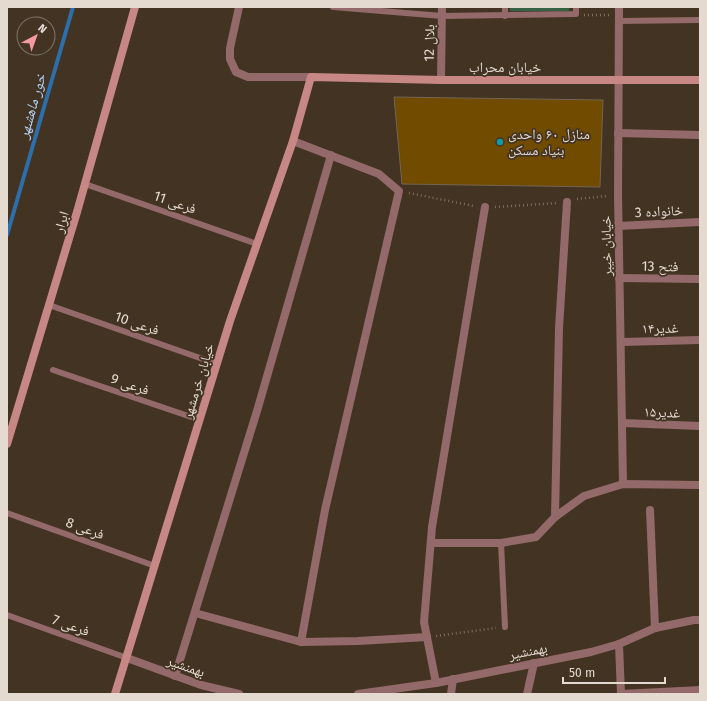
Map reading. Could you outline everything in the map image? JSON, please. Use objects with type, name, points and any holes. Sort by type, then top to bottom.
[{"type":"street","name":"ابرار","points":[[7,444],[77,212],[135,7]]},
{"type":"street","points":[[239,7],[230,48],[230,59],[236,72],[248,77],[311,77]]},
{"type":"street","name":"بلال 12","points":[[441,80],[442,7]]},
{"type":"street","name":"خیابان خیبر","points":[[619,14],[618,226],[623,484]]},
{"type":"street","name":"خیابان محراب","points":[[311,77],[441,80],[700,80]]},
{"type":"street","name":"خیابان خرمشهر","points":[[116,694],[217,364],[293,140],[311,77]]},
{"type":"street","points":[[618,133],[700,135]]},
{"type":"street","points":[[293,140],[379,174],[399,191],[325,510],[301,642]]},
{"type":"street","points":[[175,676],[257,411],[331,155]]},
{"type":"street","points":[[555,516],[559,328],[567,202]]},
{"type":"street","points":[[436,682],[424,622],[430,543],[485,208]]},
{"type":"street","name":"خانواده 3","points":[[618,226],[700,222]]},
{"type":"street","name":"فتح 13","points":[[620,278],[700,279]]},
{"type":"street","name":"غدیر۱۴","points":[[621,342],[700,340]]},
{"type":"street","name":"غدیر۱۵","points":[[622,424],[700,426]]},
{"type":"street","points":[[430,543],[501,543],[536,537],[555,516],[584,496],[623,484],[700,485]]},
{"type":"street","points":[[650,510],[656,628]]},
{"type":"street","points":[[195,613],[301,642],[358,641],[427,637]]},
{"type":"street","name":"بهمنشیر","points":[[358,694],[453,679],[591,652],[619,644],[656,628],[700,620]]},
{"type":"street","points":[[619,644],[621,694],[700,690]]},
{"type":"street","name":"بهمنشیر","points":[[127,658],[201,685],[228,693],[239,694]]},
{"type":"street","points":[[526,694],[534,663]]},
{"type":"street","points":[[452,694],[453,679]]},
{"type":"lane","points":[[333,7],[442,16],[576,14],[576,7]]},
{"type":"lane","points":[[505,7],[505,16]]},
{"type":"lane","points":[[619,14],[700,20]]},
{"type":"lane","name":"فرعی 11","points":[[85,184],[257,244]]},
{"type":"lane","name":"فرعی 10","points":[[49,305],[217,364]]},
{"type":"lane","name":"فرعی 9","points":[[53,370],[200,420]]},
{"type":"lane","name":"فرعی 8","points":[[7,513],[155,566]]},
{"type":"lane","points":[[501,543],[505,627]]},
{"type":"lane","name":"فرعی 7","points":[[7,615],[127,658]]},
{"type":"path","points":[[576,14],[619,14]]},
{"type":"path","points":[[399,191],[485,208],[567,202],[582,198],[618,195]]},
{"type":"path","points":[[427,637],[505,627]]},
{"type":"green space","points":[[510,7],[569,7],[569,11],[510,11]]},
{"type":"building","name":"منازل ۶۰ واحدی بنیاد مسکن","points":[[394,97],[603,100],[600,187],[402,184]]},
{"type":"waterway","name":"خور ماهشهر","points":[[7,235],[73,7]]},
{"type":"place","name":"منازل ۶۰ واحدی بنیاد مسکن","points":[[500,142]]}]
